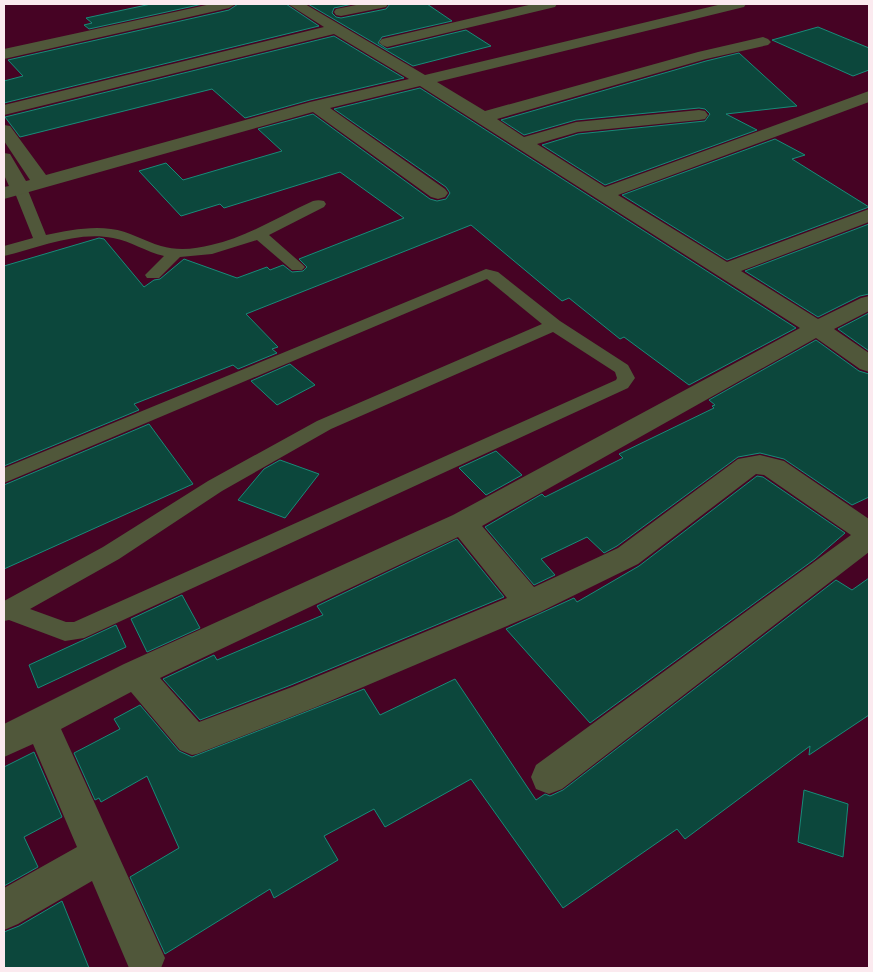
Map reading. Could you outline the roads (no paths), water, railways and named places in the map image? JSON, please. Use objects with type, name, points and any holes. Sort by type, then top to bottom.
[{"type":"street","points":[[170,4],[182,14]]},
{"type":"street","points":[[4,54],[229,4]]},
{"type":"street","points":[[295,4],[356,22]]},
{"type":"street","points":[[4,110],[335,15],[381,4]]},
{"type":"street","points":[[387,42],[550,4]]},
{"type":"street","points":[[4,158],[12,191],[316,106],[739,4]]},
{"type":"street","points":[[335,15],[422,80],[483,116],[522,143],[817,328],[869,364]]},
{"type":"street","points":[[495,62],[501,15]]},
{"type":"street","points":[[372,32],[441,76]]},
{"type":"street","points":[[483,116],[703,55],[763,42]]},
{"type":"street","points":[[603,194],[869,96]]},
{"type":"street","points":[[316,106],[438,193]]},
{"type":"street","points":[[522,143],[576,126],[699,115]]},
{"type":"street","points":[[4,130],[23,154],[41,182]]},
{"type":"street","points":[[725,270],[869,215]]},
{"type":"street","points":[[4,741],[136,674],[463,523],[817,328],[869,303]]},
{"type":"street","points":[[136,674],[194,739],[304,697],[529,603],[628,556],[748,466],[760,464],[774,468],[869,533]]},
{"type":"street","points":[[463,523],[529,603]]},
{"type":"street","points":[[549,777],[869,538]]},
{"type":"street","points":[[41,723],[145,958]]},
{"type":"street","points":[[4,910],[99,856]]},
{"type":"lane","points":[[12,191],[41,240]]},
{"type":"lane","points":[[4,251],[41,240],[90,233],[112,234],[122,236],[148,248],[195,254],[260,234],[319,204]]},
{"type":"lane","points":[[260,234],[297,267]]},
{"type":"lane","points":[[153,275],[176,253]]},
{"type":"lane","points":[[4,476],[481,275],[492,275],[554,325],[622,369],[626,378],[622,384],[76,631],[65,632],[6,611]]},
{"type":"lane","points":[[6,611],[111,553],[215,486],[324,426],[554,325]]}]
